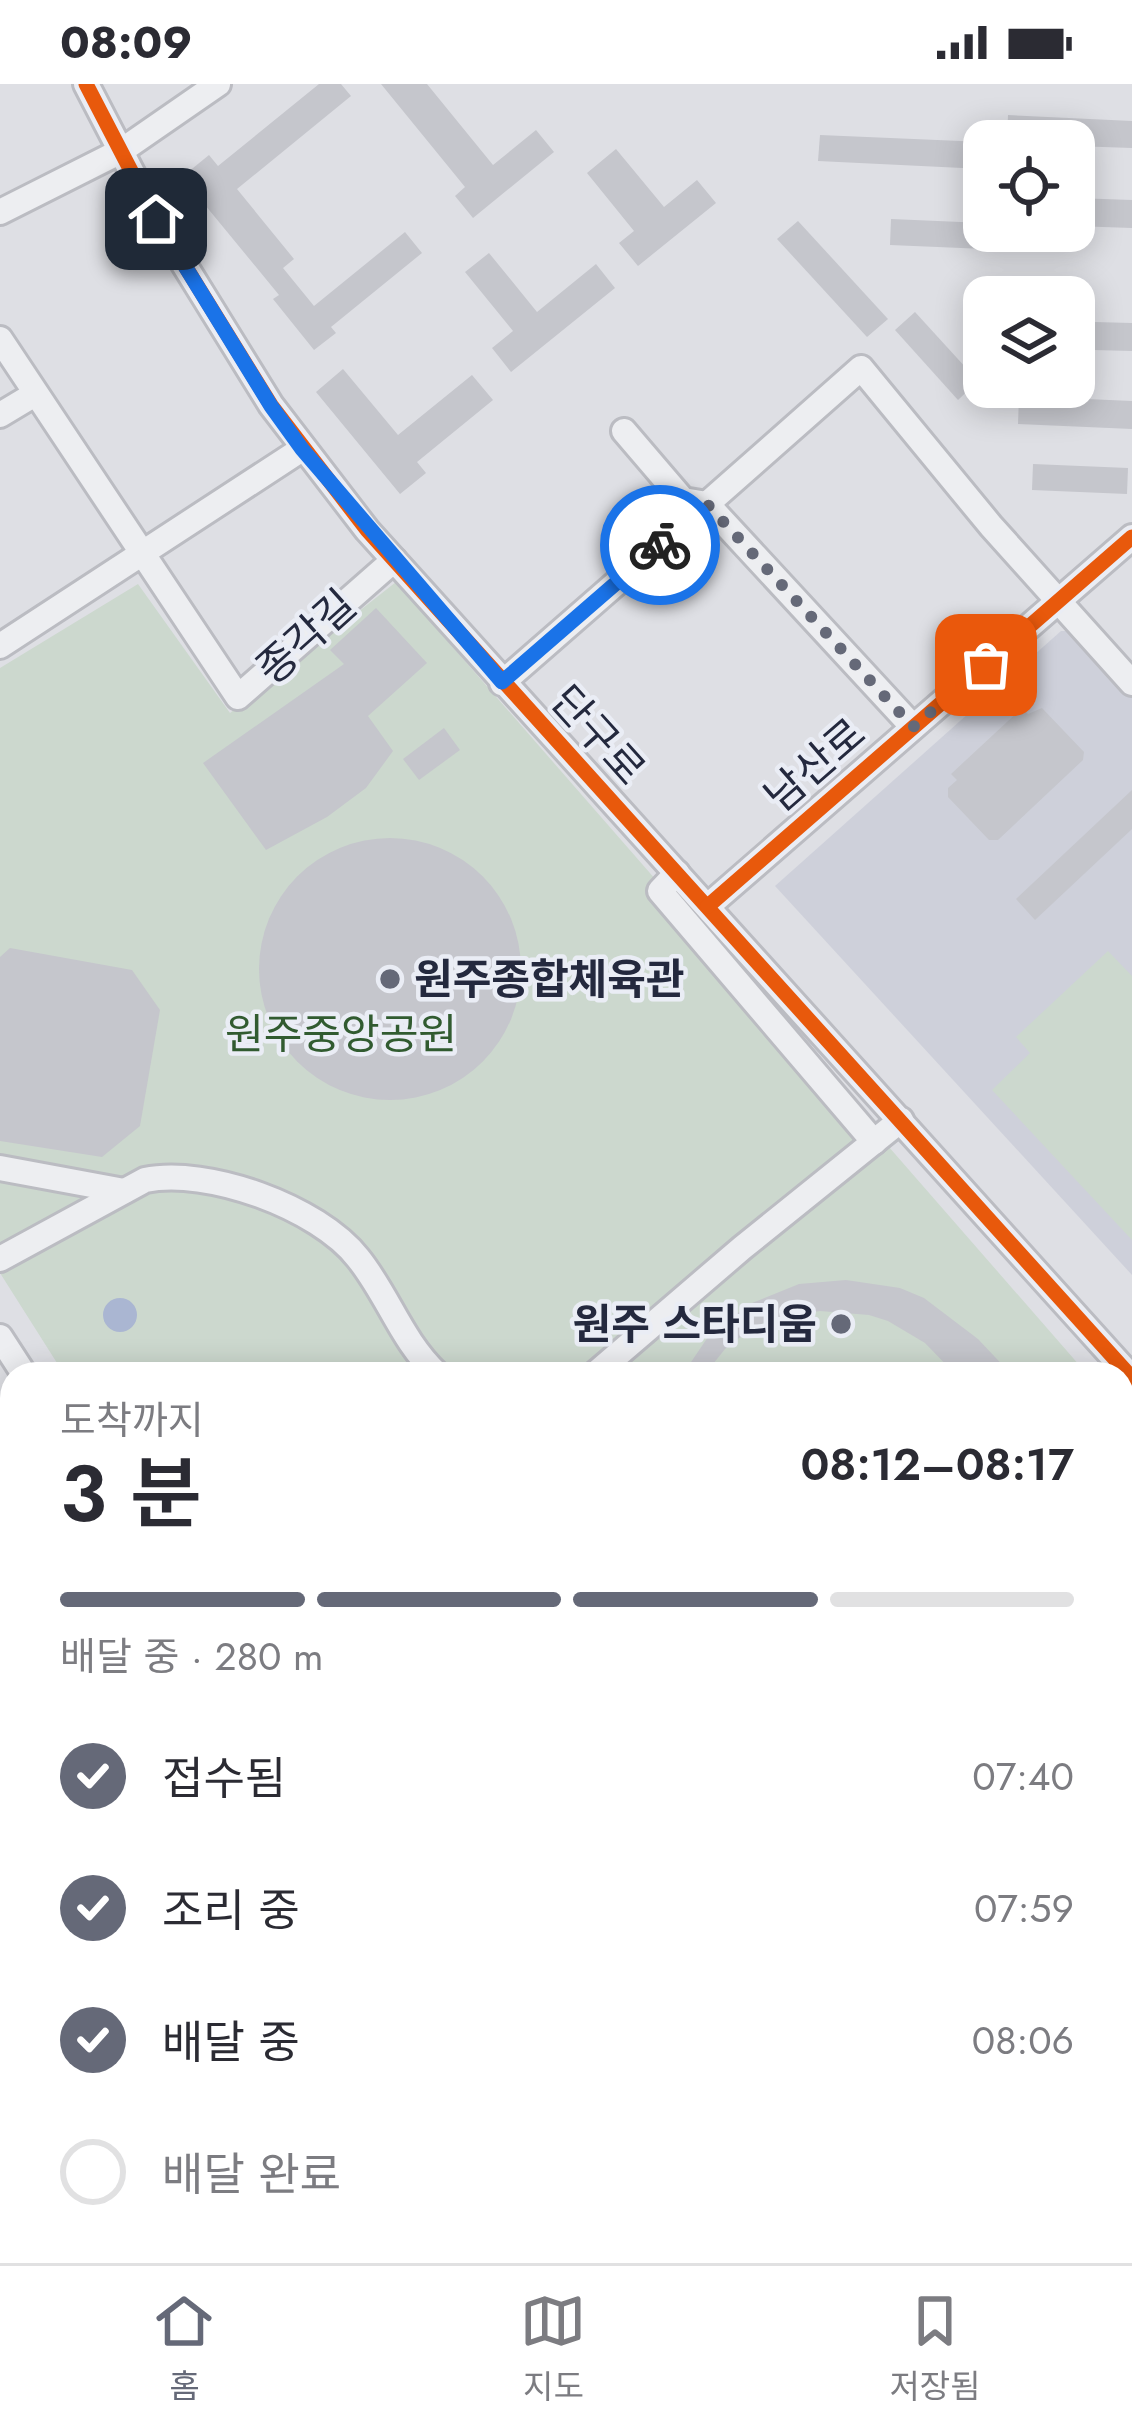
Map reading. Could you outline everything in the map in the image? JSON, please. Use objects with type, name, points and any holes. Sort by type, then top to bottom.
[{"type":"street","name":"단구로","points":[[86,84],[156,219],[302,449],[502,682],[1118,1362]]},
{"type":"street","points":[[0,212],[121,151],[218,84]]},
{"type":"street","name":"종각길","points":[[0,338],[238,697],[394,560]]},
{"type":"street","points":[[502,682],[862,368],[1132,683]]},
{"type":"street","points":[[0,415],[35,394]]},
{"type":"street","points":[[624,431],[683,500],[707,504],[913,727]]},
{"type":"street","points":[[0,646],[302,449]]},
{"type":"street","name":"남산로","points":[[708,906],[1132,537]]},
{"type":"street","points":[[676,873],[660,891],[874,1142]]},
{"type":"street","points":[[604,1362],[901,1120]]},
{"type":"street","points":[[0,1168],[124,1191]]},
{"type":"street","points":[[0,1259],[124,1191],[169,1175],[218,1184],[312,1218],[355,1253],[408,1341],[426,1362]]},
{"type":"street","points":[[0,1336],[16,1362]]},
{"type":"shaded area","points":[[1061,631],[1075,631],[1132,693],[1132,1275],[775,886]]},
{"type":"green space","name":"원주중앙공원","points":[[396,582],[1077,1362],[56,1362],[0,1273],[0,668],[138,584],[230,713]]},
{"type":"green space","points":[[1108,951],[1132,976],[1132,1240],[992,1090],[1030,1053],[1016,1037]]},
{"type":"water","points":[[120,1298],[132,1303],[137,1315],[132,1327],[120,1332],[108,1327],[103,1315],[108,1303]]},
{"type":"building","points":[[319,84],[341,84],[351,96],[237,189],[294,259],[283,268],[314,306],[405,232],[422,253],[331,327],[336,333],[314,350],[273,299],[279,295],[182,177],[209,155],[218,166]]},
{"type":"building","points":[[381,84],[427,84],[493,165],[536,130],[554,152],[473,218],[455,196],[465,187]]},
{"type":"building","points":[[1008,115],[1132,121],[1132,148],[1095,147],[1095,120],[1008,120]]},
{"type":"building","points":[[820,135],[963,141],[963,168],[818,161]]},
{"type":"building","points":[[616,149],[664,207],[697,180],[716,203],[638,266],[619,243],[634,231],[587,173]]},
{"type":"building","points":[[1095,199],[1132,200],[1132,228],[1095,227]]},
{"type":"building","points":[[891,219],[963,222],[963,248],[890,245]]},
{"type":"building","points":[[798,221],[888,319],[867,337],[777,239]]},
{"type":"building","points":[[489,253],[537,312],[596,264],[615,288],[511,372],[492,348],[513,331],[465,272]]},
{"type":"building","points":[[915,312],[963,365],[963,395],[958,400],[895,330]]},
{"type":"building","points":[[1095,322],[1132,323],[1132,351],[1095,350]]},
{"type":"building","points":[[343,369],[398,435],[472,375],[493,400],[417,462],[426,473],[400,494],[316,392]]},
{"type":"building","points":[[1095,399],[1132,401],[1132,429],[1018,424],[1019,408],[1095,408]]},
{"type":"building","points":[[1033,464],[1128,468],[1127,494],[1032,490]]},
{"type":"building","points":[[376,608],[427,663],[368,716],[393,751],[366,788],[327,817],[266,850],[203,763],[344,664],[330,650]]},
{"type":"building","points":[[1022,708],[1028,714],[1042,708],[1084,752],[1083,760],[998,840],[989,840],[948,797],[948,788],[957,780],[951,774]]},
{"type":"building","points":[[444,728],[460,750],[419,780],[403,759]]},
{"type":"building","points":[[1132,790],[1132,829],[1035,920],[1016,899]]},
{"type":"building","name":"원주종합체육관","points":[[390,838],[440,848],[483,876],[511,919],[521,969],[511,1019],[483,1062],[440,1090],[390,1100],[340,1090],[297,1062],[269,1019],[259,969],[269,919],[297,876],[340,848]]},
{"type":"building","points":[[10,948],[132,970],[160,1010],[140,1126],[102,1157],[0,1141],[0,957]]},
{"type":"building","points":[[846,1280],[900,1288],[924,1298],[1000,1362],[943,1362],[925,1343],[888,1321],[820,1311],[776,1318],[752,1328],[715,1362],[691,1362],[712,1331],[752,1303],[799,1284]]},
{"type":"cycle path","points":[[86,84],[156,219],[271,405],[367,530],[1118,1362]]},
{"type":"cycle path","points":[[708,906],[1132,537]]},
{"type":"way so far","points":[[660,545],[707,504],[913,727],[986,665]]},
{"type":"place","name":"원주종합체육관","points":[[390,979]]},
{"type":"place","name":"원주 스타디움","points":[[841,1324]]},
{"type":"route","points":[[156,219],[302,449],[502,682],[660,545]]}]
